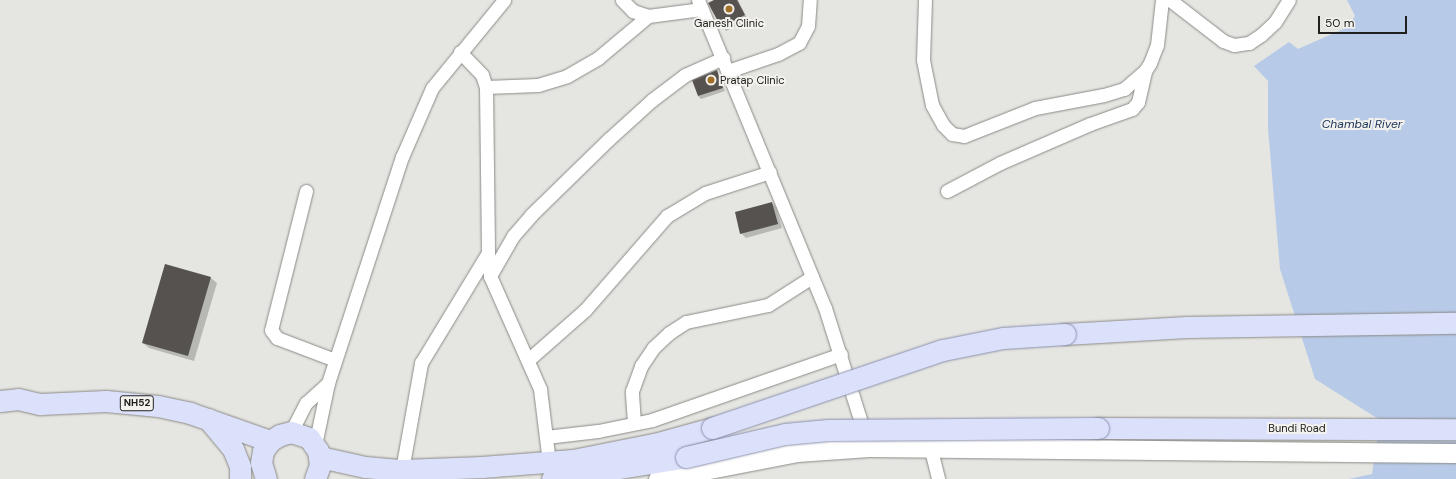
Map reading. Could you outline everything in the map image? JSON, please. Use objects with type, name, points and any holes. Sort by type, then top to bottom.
[{"type":"main road","points":[[266,479],[261,463],[263,451],[270,441],[280,435],[292,432],[300,434],[318,451],[365,467],[402,470],[482,467],[550,470],[573,460],[654,444],[712,428],[943,350],[1003,338],[1187,327],[1456,323]]},
{"type":"main road","name":"NH52","points":[[0,401],[18,399],[40,404],[106,401],[137,403],[190,413],[270,441]]},
{"type":"main road","points":[[0,416],[18,414],[40,404]]},
{"type":"main road","points":[[208,419],[233,449],[240,466],[240,479]]},
{"type":"main road","name":"Bundi Road","points":[[550,470],[686,457],[785,434],[828,430],[1137,428],[1456,429]]},
{"type":"main road","points":[[315,479],[320,465],[318,451]]},
{"type":"street","points":[[622,0],[633,11],[648,16]]},
{"type":"street","points":[[728,71],[778,54],[799,43],[808,26],[810,0]]},
{"type":"street","points":[[924,0],[923,60],[927,86],[932,105],[943,125],[952,134],[964,136],[1035,108],[1104,95],[1124,89],[1145,71]]},
{"type":"street","points":[[947,191],[1007,160],[1090,124],[1132,109],[1138,102],[1145,71],[1157,44],[1171,1],[1223,41],[1234,45],[1250,42],[1261,35],[1275,22],[1289,0]]},
{"type":"street","points":[[318,451],[328,383],[402,157],[432,88],[502,1]]},
{"type":"street","points":[[486,87],[538,85],[567,76],[598,58],[648,16],[700,4],[812,277],[841,354],[869,447]]},
{"type":"street","points":[[460,52],[482,75],[486,87],[488,254],[490,276],[540,389],[550,470]]},
{"type":"street","points":[[490,276],[513,236],[531,214],[609,139],[652,100],[685,75],[723,58]]},
{"type":"street","points":[[528,360],[585,310],[667,216],[705,193],[770,172]]},
{"type":"street","points":[[306,191],[271,330],[277,338],[336,360]]},
{"type":"street","points":[[402,470],[421,363],[488,254]]},
{"type":"street","points":[[634,424],[632,391],[641,366],[653,348],[669,333],[686,322],[768,305],[812,277]]},
{"type":"street","points":[[546,437],[598,431],[634,424],[699,405],[841,354]]},
{"type":"street","points":[[292,432],[306,403],[328,383]]},
{"type":"street","points":[[930,446],[938,479]]},
{"type":"street","points":[[658,479],[797,452],[869,447],[930,446],[1456,452]]},
{"type":"water","name":"Chambal River","points":[[1347,0],[1456,0],[1456,479],[1349,479],[1372,474],[1380,420],[1315,379],[1280,269],[1268,128],[1268,81],[1254,66],[1289,42],[1298,49],[1348,27],[1355,16]]},
{"type":"building","points":[[714,0],[737,0],[745,15],[721,27],[708,3]]},
{"type":"building","points":[[717,70],[723,88],[698,96],[692,80]]},
{"type":"building","points":[[772,202],[778,224],[740,234],[735,212]]},
{"type":"building","points":[[165,264],[211,277],[188,356],[142,343]]},
{"type":"place","name":"Ganesh Clinic","points":[[729,9]]},
{"type":"place","name":"Pratap Clinic","points":[[711,80]]}]
